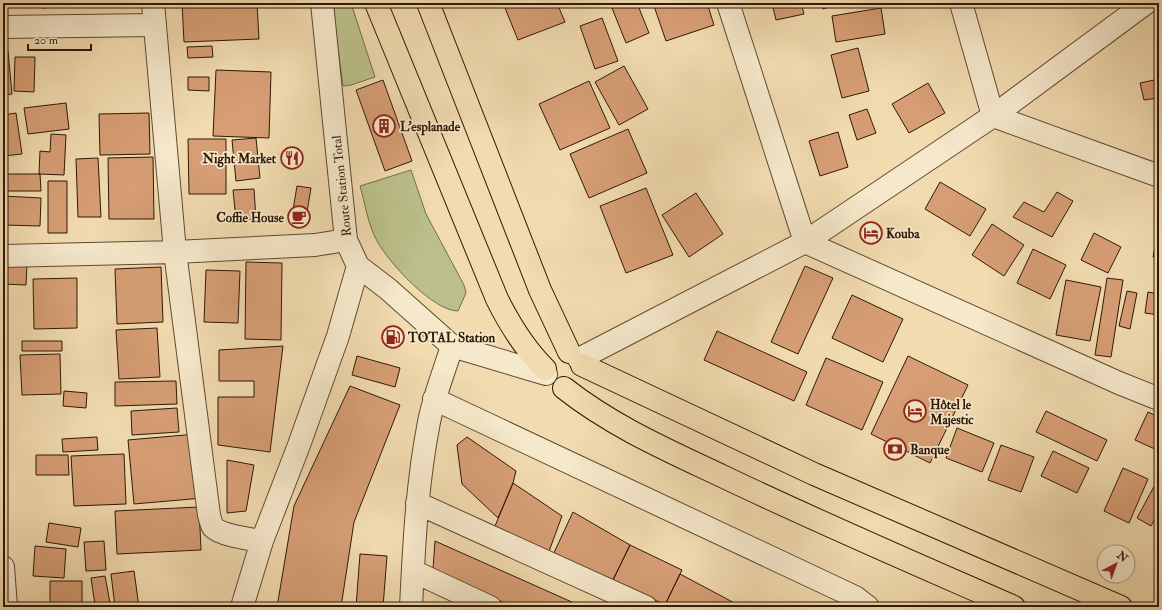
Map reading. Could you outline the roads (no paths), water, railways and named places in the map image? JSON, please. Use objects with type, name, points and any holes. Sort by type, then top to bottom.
[{"type":"main road","points":[[376,3],[497,299],[512,329],[545,371],[550,381],[556,386],[564,388],[586,405],[641,437],[778,502],[1014,607]]},
{"type":"main road","points":[[428,3],[540,290],[576,359],[580,378],[571,386],[564,388]]},
{"type":"main road","points":[[545,371],[550,357],[556,353],[576,359],[814,474],[1121,607]]},
{"type":"street","points":[[153,3],[174,252],[209,514],[213,526],[222,532],[241,538],[262,541]]},
{"type":"street","name":"Route Station Total","points":[[322,3],[346,240],[358,266],[388,289],[452,346],[545,371]]},
{"type":"street","points":[[728,3],[805,242],[1119,383],[1159,399]]},
{"type":"street","points":[[961,3],[993,116]]},
{"type":"street","points":[[576,359],[805,242],[993,116],[1146,3]]},
{"type":"street","points":[[3,27],[154,25]]},
{"type":"street","points":[[993,116],[1159,176]]},
{"type":"street","points":[[3,256],[174,252],[315,245],[346,240]]},
{"type":"street","points":[[242,607],[262,541],[336,343],[358,266]]},
{"type":"street","points":[[411,607],[417,503],[429,422],[434,399],[452,346]]},
{"type":"street","points":[[434,399],[855,597],[868,607]]},
{"type":"street","points":[[417,503],[646,607]]},
{"type":"street","points":[[3,567],[6,607]]},
{"type":"street","points":[[413,571],[490,607]]},
{"type":"place","name":"L'esplanade","points":[[384,126]]},
{"type":"place","name":"Night Market","points":[[292,158]]},
{"type":"place","name":"Coffie House","points":[[299,217]]},
{"type":"place","name":"Kouba","points":[[871,233]]},
{"type":"place","name":"TOTAL Station","points":[[393,337]]},
{"type":"place","name":"Hôtel le Majestic","points":[[915,411]]},
{"type":"place","name":"Banque","points":[[895,449]]}]
